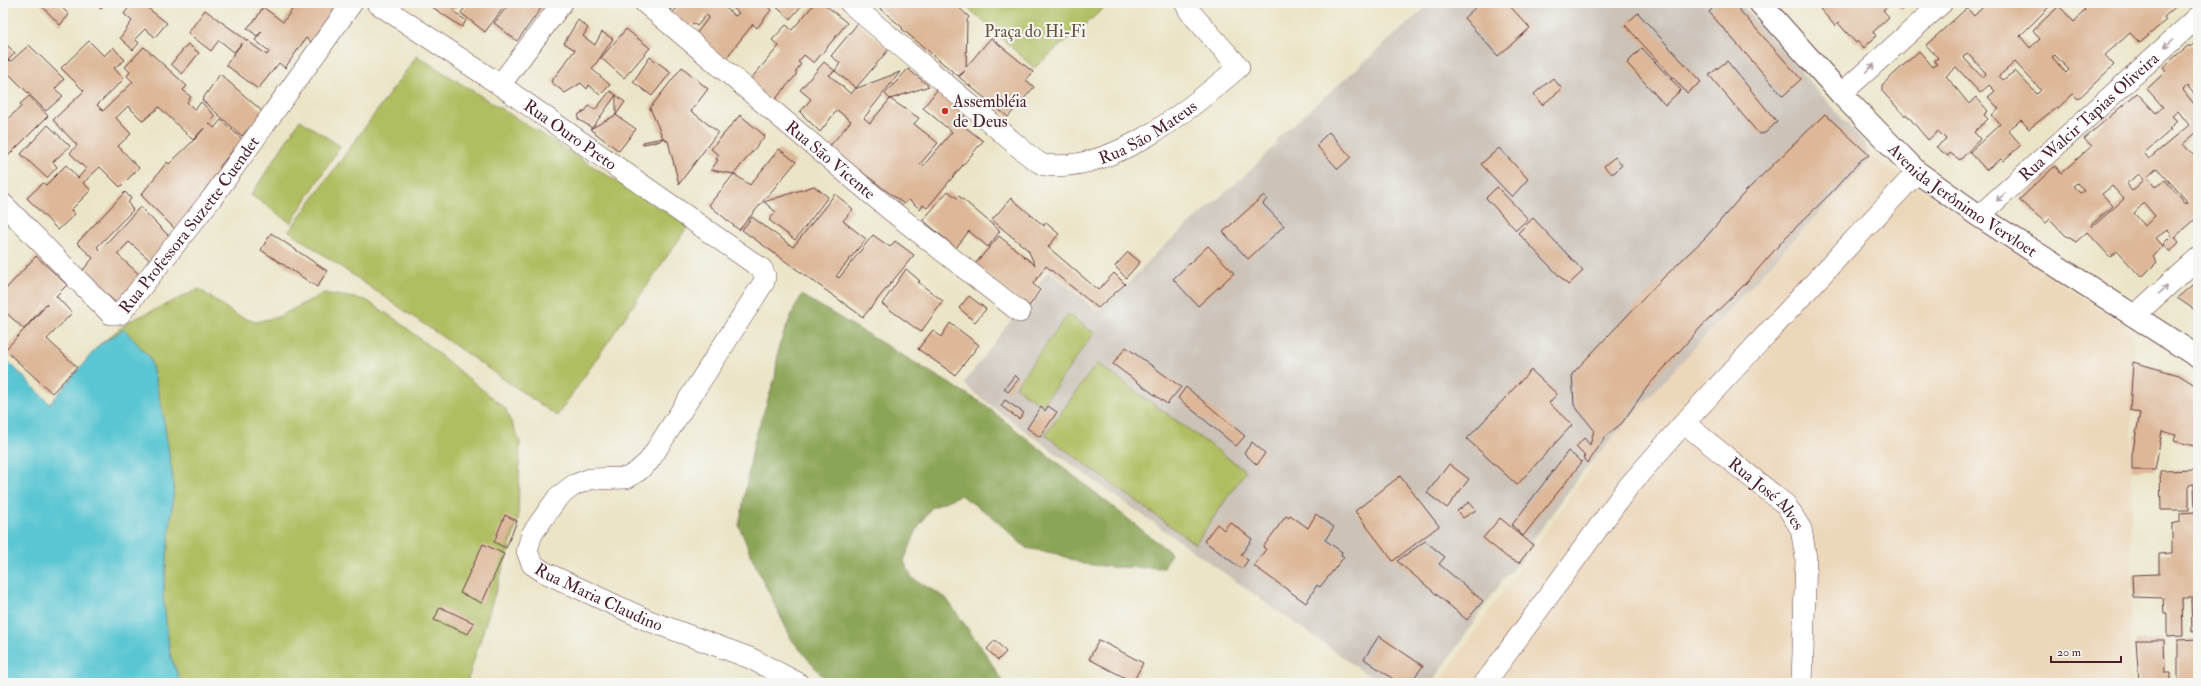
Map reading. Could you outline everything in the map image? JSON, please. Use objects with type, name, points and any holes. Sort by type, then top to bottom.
[{"type":"street","name":"Rua Professora Suzette Cuendet","points":[[3,204],[111,314],[120,314],[212,198],[352,3]]},
{"type":"street","name":"Rua Ouro Preto","points":[[377,3],[500,85],[762,269]]},
{"type":"street","points":[[500,85],[562,3]]},
{"type":"street","name":"Rua São Vicente","points":[[645,3],[888,208],[1020,312]]},
{"type":"street","name":"Rua São Mateus","points":[[850,3],[998,129],[1043,165],[1073,164],[1108,155],[1135,144],[1207,94],[1239,67],[1190,12],[1185,3]]},
{"type":"street","name":"Avenida Jerônimo Vervloet","points":[[1760,3],[1841,94],[1917,172],[1979,216],[2198,357]]},
{"type":"street","points":[[1841,94],[1942,3]]},
{"type":"street","name":"Rua Walcir Tapias Oliveira","points":[[1979,216],[2198,16]]},
{"type":"street","points":[[1484,683],[1628,487],[1684,423],[1917,172]]},
{"type":"street","points":[[2134,316],[2198,258]]},
{"type":"street","name":"Rua Maria Claudino","points":[[762,269],[765,276],[764,282],[649,461],[627,478],[590,479],[574,485],[558,497],[532,534],[527,551],[532,564],[544,572],[647,620],[750,658],[798,683]]},
{"type":"street","name":"Rua José Alves","points":[[1684,423],[1786,505],[1801,530],[1806,558],[1802,683]]},
{"type":"shaded area","points":[[1431,3],[1740,3],[1866,145],[1870,159],[1795,238],[1620,429],[1576,481],[1533,540],[1535,544],[1519,565],[1516,565],[1502,581],[1432,683],[1379,683],[1058,455],[973,392],[964,383],[1012,319],[1030,309],[1043,289],[1038,285],[1049,271],[1098,311],[1127,285],[1154,255],[1252,169],[1275,145],[1279,137]]},
{"type":"shaded area","points":[[1869,155],[2133,331],[2130,683],[1439,683],[1622,423]]},
{"type":"green space","name":"Praça do Hi-Fi","points":[[963,3],[1110,3],[1034,68]]},
{"type":"green space","points":[[417,56],[688,226],[557,416],[289,231]]},
{"type":"green space","points":[[300,120],[340,146],[291,223],[251,195]]},
{"type":"green space","points":[[199,289],[236,315],[255,322],[278,317],[324,293],[366,300],[398,321],[505,408],[520,442],[518,520],[468,679],[469,683],[181,683],[170,655],[163,597],[174,486],[162,409],[150,358],[124,330],[98,346],[128,322]]},
{"type":"green space","points":[[802,295],[982,403],[1171,553],[1164,568],[1111,567],[1083,564],[1058,554],[1026,548],[989,514],[960,495],[931,508],[917,529],[904,561],[912,578],[946,598],[987,656],[1003,683],[828,683],[792,640],[753,560],[739,526],[754,442],[775,378],[779,345],[793,311]]},
{"type":"green space","points":[[1068,314],[1094,333],[1042,406],[1015,387]]},
{"type":"green space","points":[[1097,363],[1246,471],[1195,544],[1045,435]]},
{"type":"water","points":[[124,329],[150,358],[162,409],[174,486],[163,597],[170,655],[181,683],[3,683],[3,356],[50,404],[98,346]]},
{"type":"building","points":[[58,3],[69,15],[60,25],[40,4]]},
{"type":"building","points":[[94,3],[106,3],[101,9]]},
{"type":"building","points":[[132,3],[141,3],[167,23],[155,37],[145,29],[135,39],[139,43],[133,50],[120,38],[132,21],[124,14]]},
{"type":"building","points":[[297,3],[341,3],[311,42],[306,38],[285,68],[279,63],[258,89],[226,65],[242,43],[234,52],[219,40],[211,51],[188,33],[205,10],[267,55],[269,51],[255,40],[262,31],[257,36],[247,28],[256,19],[263,7],[283,22]]},
{"type":"building","points":[[426,3],[459,3],[453,11],[466,21],[462,27]]},
{"type":"building","points":[[468,3],[506,4],[485,32],[461,13]]},
{"type":"building","points":[[508,3],[545,3],[517,41],[494,23],[509,4]]},
{"type":"building","points":[[649,3],[676,3],[665,16]]},
{"type":"building","points":[[678,3],[720,3],[735,16],[739,13],[727,3],[764,3],[771,10],[757,28],[753,24],[723,62],[693,38],[709,17],[706,15],[697,26],[693,23],[685,31],[668,18],[676,9]]},
{"type":"building","points":[[772,3],[804,3],[790,19]]},
{"type":"building","points":[[815,3],[823,3],[847,23],[814,63],[804,55],[798,62],[801,64],[796,71],[796,75],[773,102],[748,82],[779,46],[772,40],[786,25],[792,30]]},
{"type":"building","points":[[874,3],[954,3],[969,17],[967,20],[966,67],[991,38],[1033,72],[1026,80],[1034,87],[1008,117],[959,77],[965,71],[958,76],[902,29],[903,28]]},
{"type":"building","points":[[1480,3],[1507,3],[1530,28],[1498,56],[1464,18]]},
{"type":"building","points":[[1718,3],[1733,3],[1801,79],[1783,96],[1709,12]]},
{"type":"building","points":[[1815,3],[1885,3],[1888,6],[1883,10],[1889,17],[1873,32],[1876,36],[1864,48],[1858,41],[1856,43],[1838,23],[1835,26]]},
{"type":"building","points":[[1894,3],[1909,3],[1901,10]]},
{"type":"building","points":[[1987,3],[2053,3],[2020,36],[2030,48],[2040,39],[2033,30],[2059,6],[2074,22],[2085,10],[2083,8],[2088,3],[2180,3],[2164,17],[2166,20],[2140,43],[2130,33],[2105,55],[2114,65],[2078,99],[2073,94],[2058,108],[2057,107],[2029,129],[2021,120],[2008,130],[2021,145],[2003,161],[2001,159],[1986,170],[1970,152],[2000,124],[1992,115],[1999,109],[1988,97],[1995,91],[1989,85],[1980,93],[1956,67],[1946,76],[1969,104],[1976,97],[1988,111],[1984,115],[1988,119],[1974,132],[1980,139],[1960,160],[1950,153],[1948,156],[1936,147],[1946,139],[1938,131],[1928,140],[1907,115],[1904,115],[1882,91],[1882,85],[1919,51],[1933,67],[1937,64],[1934,61],[1938,58],[1926,45],[1967,8],[1974,16]],"holes":[[[1967,53],[1986,73],[1982,77],[1963,57]],[[2055,55],[2069,70],[2066,73],[2052,57]],[[2015,62],[2041,90],[2037,94],[2015,71],[2003,80],[1999,76]]]},
{"type":"building","points":[[1638,13],[1701,82],[1687,93],[1625,25]]},
{"type":"building","points":[[578,20],[588,28],[583,36],[595,45],[602,32],[613,39],[592,69],[610,85],[600,95],[589,85],[587,89],[581,83],[565,93],[551,82],[575,50],[564,43]]},
{"type":"building","points":[[858,23],[889,49],[856,88],[835,71],[840,63],[831,56]]},
{"type":"building","points":[[626,29],[650,48],[624,78],[601,58]]},
{"type":"building","points":[[3,41],[15,53],[3,65]]},
{"type":"building","points":[[89,41],[104,56],[113,47],[125,60],[114,68],[124,79],[97,105],[103,111],[133,82],[127,76],[130,72],[125,67],[144,47],[187,86],[183,90],[191,97],[187,102],[195,110],[201,102],[215,116],[209,123],[214,128],[221,120],[242,139],[220,166],[220,169],[176,230],[141,195],[167,162],[169,164],[196,138],[204,128],[193,140],[159,107],[143,121],[128,106],[116,118],[131,134],[118,146],[139,168],[120,187],[100,167],[83,183],[91,190],[71,210],[75,214],[58,230],[27,198],[43,183],[46,185],[66,165],[78,178],[86,169],[70,153],[77,145],[53,120],[84,91],[61,68]]},
{"type":"building","points":[[2198,41],[2198,98],[2187,86],[2183,90],[2198,109],[2198,131],[2183,144],[2193,155],[2198,150],[2198,217],[2175,237],[2179,242],[2170,252],[2163,244],[2172,235],[2167,230],[2156,238],[2163,246],[2153,257],[2157,262],[2143,276],[2140,276],[2117,251],[2110,257],[2087,232],[2076,242],[2065,235],[2050,219],[2046,223],[2019,200],[2055,166],[2061,173],[2092,146],[2084,139],[2137,93],[2156,113],[2163,107],[2147,89],[2166,71],[2163,67],[2189,45],[2191,47]],"holes":[[[2178,111],[2189,125],[2149,159],[2144,153],[2171,130],[2169,129],[2177,121],[2172,116]],[[2157,168],[2188,202],[2186,204],[2165,180],[2155,187],[2147,177]],[[2139,174],[2144,180],[2132,191],[2126,184]],[[2077,183],[2084,191],[2080,193],[2073,186]],[[2112,186],[2124,199],[2092,227],[2091,225],[2113,206],[2102,194]],[[2144,203],[2155,216],[2145,226],[2134,213]]]},
{"type":"building","points":[[188,44],[199,53],[182,74],[171,64]]},
{"type":"building","points":[[29,45],[64,79],[55,89],[63,96],[46,111],[4,69],[4,64],[9,60],[11,61]]},
{"type":"building","points":[[1642,48],[1681,90],[1665,105],[1627,63]]},
{"type":"building","points":[[650,57],[671,72],[652,96],[633,82]]},
{"type":"building","points":[[1727,61],[1777,122],[1765,133],[1759,134],[1709,75]]},
{"type":"building","points":[[824,62],[835,71],[829,75],[851,94],[855,89],[900,72],[864,118],[870,123],[890,99],[919,118],[914,124],[938,143],[920,164],[923,166],[952,132],[923,108],[937,90],[966,114],[959,122],[983,141],[927,208],[923,205],[920,209],[909,200],[904,204],[829,147],[851,121],[837,110],[820,132],[800,112],[811,99],[800,90]]},
{"type":"building","points":[[682,67],[708,89],[691,111],[718,132],[679,184],[668,141],[663,138],[650,108]]},
{"type":"building","points":[[908,69],[929,86],[890,99],[885,94]]},
{"type":"building","points":[[220,74],[263,112],[242,136],[202,100]]},
{"type":"building","points":[[1553,78],[1562,89],[1542,105],[1534,94]]},
{"type":"building","points":[[610,91],[616,95],[592,128],[578,119],[579,114],[585,111],[589,106],[595,110]]},
{"type":"building","points":[[616,95],[625,102],[616,115]]},
{"type":"building","points":[[29,96],[48,116],[3,161],[3,142],[6,139],[3,136],[3,123],[22,106],[20,104]]},
{"type":"building","points":[[1825,114],[1869,155],[1861,160],[1830,194],[1786,237],[1745,284],[1702,326],[1648,386],[1622,423],[1606,436],[1588,463],[1583,457],[1585,456],[1576,447],[1584,438],[1590,445],[1594,430],[1574,405],[1572,374],[1661,280],[1706,237],[1745,192]]},
{"type":"building","points":[[616,115],[636,129],[619,151],[590,129]]},
{"type":"building","points":[[740,115],[765,136],[734,174],[711,170],[718,160],[716,159],[719,155],[711,149]]},
{"type":"building","points":[[48,125],[70,146],[53,162],[57,167],[47,178],[21,154]]},
{"type":"building","points":[[1329,132],[1351,157],[1338,169],[1316,145]]},
{"type":"building","points":[[663,138],[660,141],[643,144],[643,142]]},
{"type":"building","points":[[1499,148],[1528,179],[1512,197],[1481,164]]},
{"type":"building","points":[[779,149],[796,162],[739,230],[709,205],[734,174],[750,185]]},
{"type":"building","points":[[1615,157],[1622,165],[1614,173],[1610,173],[1604,166]]},
{"type":"building","points":[[814,186],[828,197],[795,240],[769,220],[776,212],[764,202]]},
{"type":"building","points":[[1497,187],[1528,219],[1516,230],[1486,198]]},
{"type":"building","points":[[948,191],[957,198],[959,196],[1000,231],[988,247],[969,231],[956,248],[923,220]]},
{"type":"building","points":[[125,192],[131,198],[128,203],[133,210],[97,247],[100,250],[140,207],[171,238],[151,261],[129,242],[117,254],[141,276],[118,305],[82,271],[93,258],[77,243]]},
{"type":"building","points":[[835,194],[853,209],[843,221],[866,239],[836,276],[839,278],[873,235],[890,247],[895,241],[914,255],[863,317],[742,230],[752,217],[793,247]]},
{"type":"building","points":[[1264,195],[1267,199],[1263,204],[1284,226],[1248,259],[1223,232]]},
{"type":"building","points":[[1011,198],[1044,226],[1045,222],[1059,234],[1048,247],[1098,290],[1114,273],[1125,284],[1098,308],[1046,266],[1033,284],[1040,290],[1028,308],[1024,301],[1022,303],[975,264],[999,236],[1035,265],[1028,250],[992,220]]},
{"type":"building","points":[[1533,218],[1583,271],[1568,285],[1518,233]]},
{"type":"building","points":[[271,233],[327,271],[317,287],[261,250]]},
{"type":"building","points":[[1208,246],[1234,273],[1198,306],[1173,279]]},
{"type":"building","points":[[1128,252],[1140,262],[1126,278],[1115,266]]},
{"type":"building","points":[[36,256],[67,285],[56,296],[72,313],[47,339],[77,367],[52,393],[5,350],[47,305],[46,304],[24,329],[3,310],[3,289],[4,291]]},
{"type":"building","points":[[906,269],[920,281],[918,282],[943,301],[921,332],[882,304]]},
{"type":"building","points":[[2198,280],[2198,312],[2177,298]]},
{"type":"building","points":[[969,296],[986,309],[975,322],[959,308]]},
{"type":"building","points":[[950,323],[979,345],[955,375],[918,349],[933,330],[941,337]]},
{"type":"building","points":[[1126,347],[1181,387],[1167,404],[1113,364]]},
{"type":"building","points":[[2133,362],[2179,375],[2198,387],[2198,447],[2174,441],[2176,435],[2162,431],[2155,470],[2132,470],[2132,455],[2140,413],[2130,410]]},
{"type":"building","points":[[1531,370],[1557,394],[1549,403],[1572,425],[1517,485],[1467,439]]},
{"type":"building","points":[[1015,375],[1019,379],[1008,392],[1004,389]]},
{"type":"building","points":[[1186,387],[1245,436],[1236,446],[1178,398]]},
{"type":"building","points":[[1005,400],[1024,413],[1019,419],[1001,406]]},
{"type":"building","points":[[1048,406],[1057,412],[1040,437],[1027,428],[1041,407],[1045,411]]},
{"type":"building","points":[[1252,442],[1265,453],[1257,465],[1244,453]]},
{"type":"building","points":[[1568,451],[1582,462],[1523,536],[1512,525]]},
{"type":"building","points":[[1449,464],[1469,479],[1447,508],[1427,493]]},
{"type":"building","points":[[2198,470],[2198,598],[2182,598],[2183,636],[2167,637],[2167,613],[2164,613],[2163,598],[2133,597],[2132,575],[2159,574],[2159,554],[2172,553],[2172,524],[2180,522],[2180,513],[2195,512],[2194,484],[2189,485],[2189,510],[2161,510],[2160,471]]},
{"type":"building","points":[[1400,476],[1439,526],[1393,561],[1355,511]]},
{"type":"building","points":[[1469,502],[1476,510],[1463,518],[1457,511]]},
{"type":"building","points":[[1316,514],[1334,527],[1325,540],[1342,552],[1341,555],[1344,557],[1320,587],[1317,585],[1306,603],[1254,566],[1266,549],[1263,547],[1286,516],[1289,518],[1290,515],[1308,528]]},
{"type":"building","points":[[505,515],[517,521],[506,548],[494,542]]},
{"type":"building","points":[[1500,518],[1533,545],[1519,563],[1508,558],[1483,538]]},
{"type":"building","points":[[1230,522],[1252,539],[1241,555],[1248,560],[1242,569],[1204,541],[1217,524],[1224,530]]},
{"type":"building","points":[[1425,541],[1445,557],[1439,564],[1483,601],[1467,620],[1397,561]]},
{"type":"building","points":[[483,544],[504,554],[482,603],[460,593]]},
{"type":"building","points":[[2191,600],[2198,600],[2198,631],[2192,631]]},
{"type":"building","points":[[440,607],[474,623],[468,634],[434,620]]},
{"type":"building","points":[[1379,636],[1423,666],[1410,683],[1399,683],[1364,659]]},
{"type":"building","points":[[2198,639],[2198,683],[2178,683],[2178,640]]},
{"type":"building","points":[[995,640],[1006,652],[998,660],[987,649]]},
{"type":"building","points":[[1099,640],[1143,663],[1133,682],[1089,659]]},
{"type":"building","points":[[2136,640],[2164,640],[2165,673],[2170,673],[2170,683],[2139,683]]},
{"type":"place","name":"Assembléia de Deus","points":[[945,111]]}]
